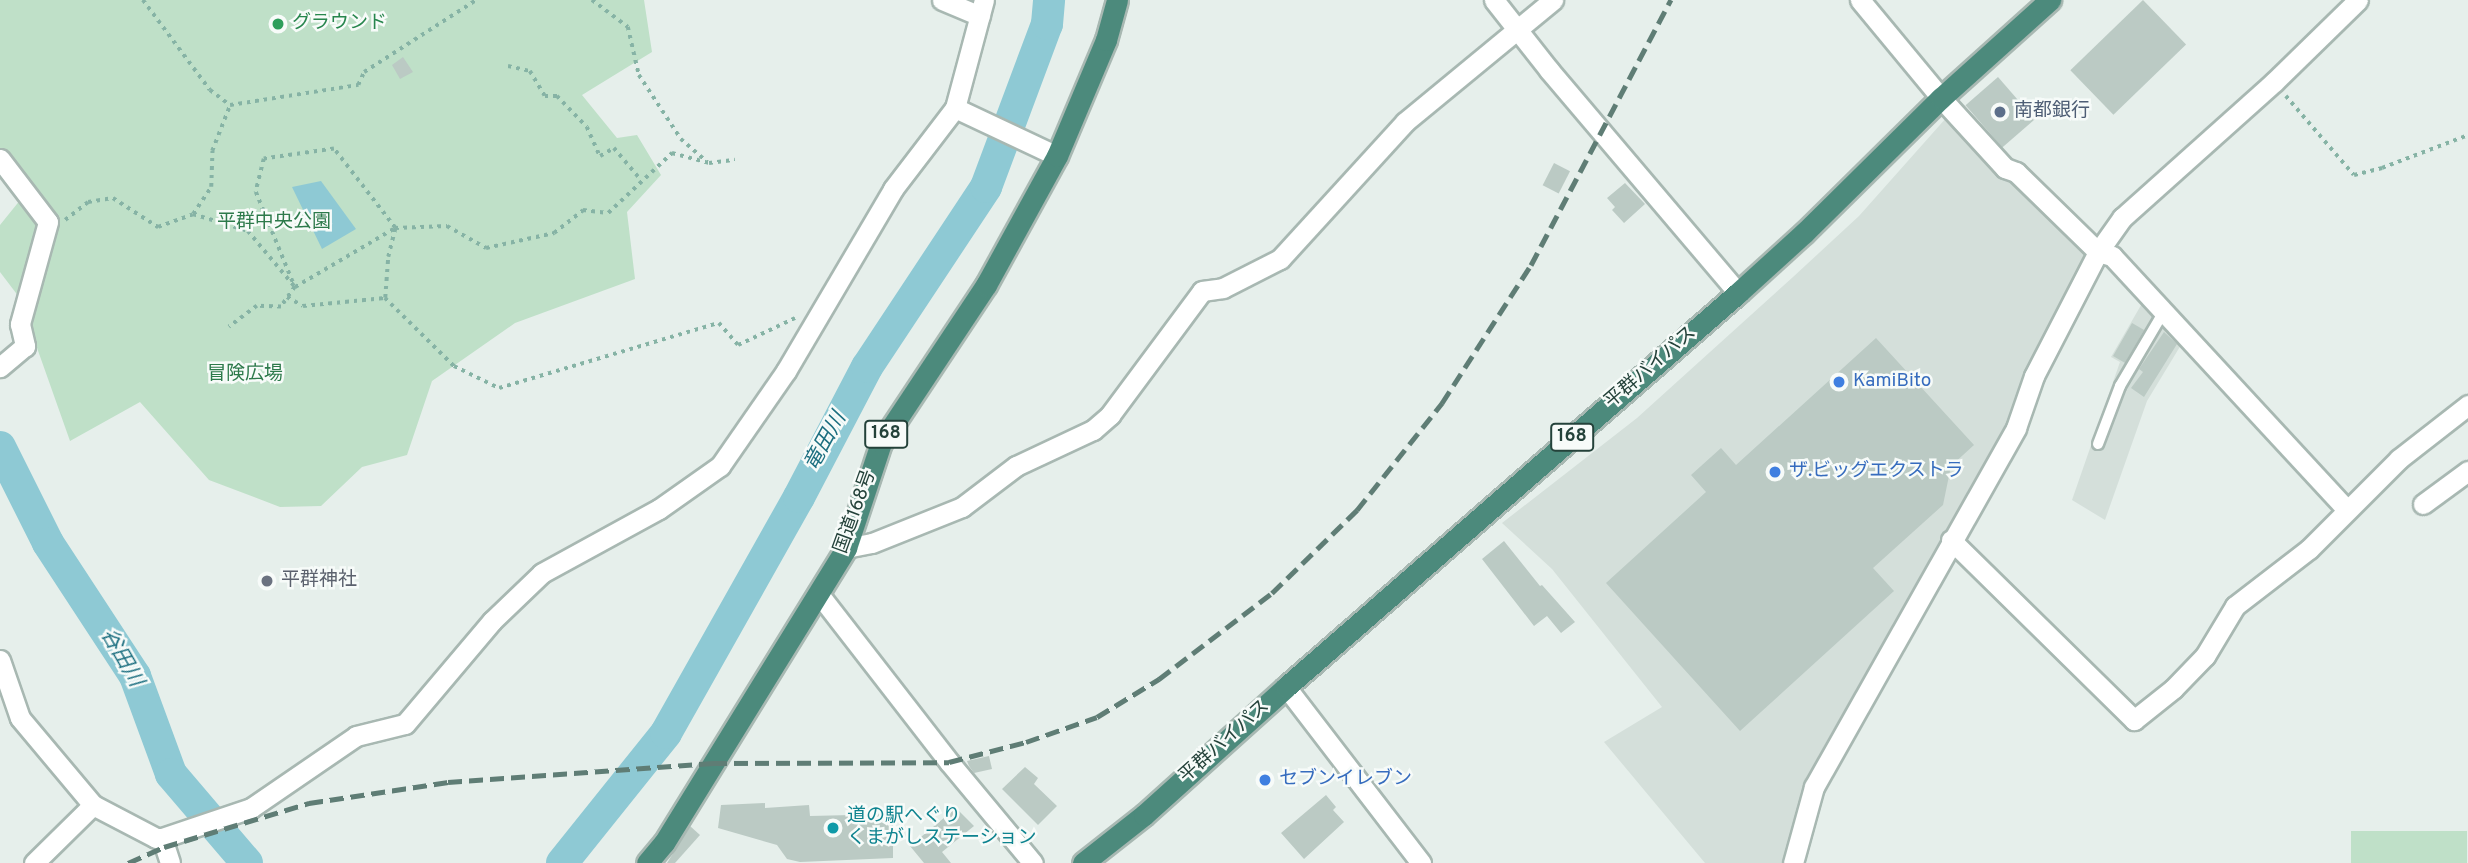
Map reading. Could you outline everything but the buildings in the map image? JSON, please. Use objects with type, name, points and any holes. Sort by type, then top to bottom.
[{"type":"highway","name":"国道168号","points":[[647,863],[664,843],[846,548],[881,443],[986,285],[1057,156],[1106,40],[1117,0]]},
{"type":"highway","name":"平群バイパス","points":[[1083,863],[1144,814],[1738,293],[1804,233],[1941,98],[2050,0]]},
{"type":"street","points":[[0,660],[20,718],[93,805],[156,838],[251,808],[356,736],[405,724],[492,621],[542,573],[659,509],[720,466],[786,371],[893,189],[955,108],[982,8],[942,0]]},
{"type":"street","points":[[1494,0],[1738,293]]},
{"type":"street","points":[[846,548],[872,543],[962,507],[1016,466],[1093,429],[1110,415],[1202,291],[1223,288],[1280,259],[1405,122],[1553,0]]},
{"type":"street","points":[[1860,0],[1941,98],[2005,168],[2017,172],[2098,252],[2112,257],[2347,510]]},
{"type":"street","points":[[1793,863],[1814,787],[1951,540],[2017,428],[2034,376],[2061,329],[2098,252],[2122,218],[2274,82],[2358,0]]},
{"type":"street","points":[[955,108],[1057,156]]},
{"type":"street","points":[[0,159],[48,222],[34,263],[20,324],[25,345],[0,367]]},
{"type":"street","points":[[1951,540],[2134,720],[2173,689],[2205,656],[2235,606],[2309,549],[2399,459],[2468,405]]},
{"type":"street","points":[[2423,504],[2468,471]]},
{"type":"street","points":[[818,593],[1033,863]]},
{"type":"street","points":[[1286,687],[1421,863]]},
{"type":"street","points":[[34,863],[93,805]]},
{"type":"street","points":[[162,838],[170,863]]},
{"type":"lane","points":[[2098,444],[2120,386],[2163,313]]},
{"type":"path","points":[[143,0],[210,90],[230,105],[358,85],[365,72],[476,0]]},
{"type":"path","points":[[592,0],[628,26],[639,75],[681,139],[709,163]]},
{"type":"path","points":[[508,66],[530,71],[545,96],[557,96],[587,127],[600,156],[614,148],[641,180]]},
{"type":"path","points":[[2274,82],[2354,175],[2382,168],[2468,135]]},
{"type":"path","points":[[48,222],[62,223],[88,202],[113,198],[158,227],[193,214],[211,187],[212,151],[230,105]]},
{"type":"path","points":[[295,287],[256,192],[264,159],[334,149],[395,228]]},
{"type":"path","points":[[229,327],[257,306],[281,307],[295,287],[395,228],[447,226],[486,248],[554,233],[583,210],[608,212],[672,153],[709,163],[735,160]]},
{"type":"path","points":[[193,214],[247,231],[295,287]]},
{"type":"path","points":[[395,228],[388,257],[385,298],[454,366],[499,388],[719,323],[738,345],[823,305]]},
{"type":"path","points":[[288,298],[303,306],[385,298]]},
{"type":"shaded area","name":"ザ.ビッグエクストラ","points":[[1947,117],[2007,179],[2014,174],[2087,251],[2008,428],[1824,746],[1785,863],[1705,863],[1604,742],[1662,707],[1552,569],[1502,523],[1637,418],[1793,277],[1859,216]]},
{"type":"shaded area","points":[[2144,300],[2184,340],[2147,401],[2105,520],[2072,500],[2120,362],[2111,357]]},
{"type":"green space","name":"平群中央公園","points":[[0,0],[644,0],[652,52],[582,95],[617,138],[637,135],[661,175],[627,212],[635,279],[515,323],[432,381],[407,455],[362,467],[321,506],[280,507],[209,480],[140,402],[70,441],[19,297],[0,272],[0,225],[21,199],[0,173]]},
{"type":"green space","points":[[2351,831],[2467,831],[2467,863],[2351,863]]},
{"type":"water","points":[[321,181],[356,229],[322,249],[292,187]]},
{"type":"waterway","name":"竜田川","points":[[562,863],[666,733],[799,497],[867,367],[986,187],[1047,24],[1049,0]]},
{"type":"waterway","name":"谷田川","points":[[0,447],[48,543],[135,676],[171,774],[247,863]]},
{"type":"railway","points":[[128,863],[164,847],[309,803],[448,782],[713,763],[949,762],[1026,742],[1097,717],[1159,679],[1272,593],[1357,510],[1442,403],[1531,265],[1671,0]]},
{"type":"place","name":"グラウンド","points":[[278,24]]},
{"type":"place","name":"南都銀行","points":[[2000,112]]},
{"type":"place","name":"KamiBito","points":[[1839,382]]},
{"type":"place","name":"ザ.ビッグエクストラ","points":[[1775,472]]},
{"type":"place","name":"平群神社","points":[[267,581]]},
{"type":"place","name":"セブンイレブン","points":[[1265,780]]},
{"type":"place","name":"道の駅へぐり くまがしステーション","points":[[833,828]]},
{"type":"park label","name":"冒険広場","points":[[245,375]]}]
